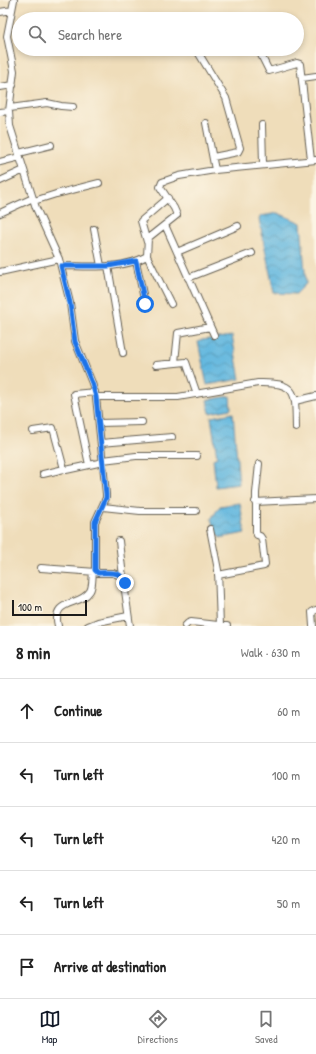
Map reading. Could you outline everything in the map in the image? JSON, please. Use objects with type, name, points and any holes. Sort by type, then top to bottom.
[{"type":"street","points":[[14,0],[7,36],[14,66],[13,85],[9,109],[10,126],[33,199],[59,259],[70,303],[75,342],[96,395],[106,494],[103,507],[97,516],[95,529],[94,572],[92,586],[89,592],[81,598],[62,607],[57,613],[56,619],[58,626]]},
{"type":"street","points":[[0,12],[12,10]]},
{"type":"street","points":[[200,56],[226,98],[240,148],[238,152],[213,157]]},
{"type":"street","points":[[171,304],[147,256],[150,235],[177,216],[168,198],[160,187],[162,182],[179,176],[215,170],[313,160],[300,65],[298,63],[269,71],[262,56]]},
{"type":"street","points":[[302,78],[316,76]]},
{"type":"street","points":[[0,87],[13,85]]},
{"type":"street","points":[[0,112],[9,109],[47,103],[73,107]]},
{"type":"street","points":[[206,123],[215,170]]},
{"type":"street","points":[[262,125],[263,164]]},
{"type":"street","points":[[0,162],[51,145]]},
{"type":"street","points":[[0,181],[24,170]]},
{"type":"street","points":[[0,213],[33,199],[99,183]]},
{"type":"street","points":[[148,242],[141,221],[168,198]]},
{"type":"street","points":[[165,225],[214,335]]},
{"type":"street","points":[[177,252],[238,226]]},
{"type":"street","points":[[94,229],[104,266],[123,353]]},
{"type":"street","points":[[188,278],[252,253]]},
{"type":"street","points":[[61,266],[104,266],[136,261],[147,256]]},
{"type":"street","points":[[0,272],[59,259]]},
{"type":"street","points":[[136,261],[145,304]]},
{"type":"street","points":[[175,362],[178,334],[210,327]]},
{"type":"street","points":[[156,365],[186,362],[197,394]]},
{"type":"street","points":[[89,465],[74,394],[173,397],[258,383],[269,383],[291,389],[296,401],[296,428]]},
{"type":"street","points":[[296,401],[316,396]]},
{"type":"street","points":[[99,423],[142,422]]},
{"type":"street","points":[[33,431],[54,428],[64,469]]},
{"type":"street","points":[[101,443],[172,437]]},
{"type":"street","points":[[43,474],[103,461],[140,456],[198,456]]},
{"type":"street","points":[[218,575],[264,566],[265,564],[262,539],[256,532],[255,502],[259,464]]},
{"type":"street","points":[[255,502],[316,499]]},
{"type":"street","points":[[103,507],[140,511],[196,510]]},
{"type":"street","points":[[210,529],[216,555],[220,625]]},
{"type":"street","points":[[119,542],[130,626]]},
{"type":"street","points":[[41,568],[118,574],[123,577]]},
{"type":"street","points":[[313,626],[312,612],[316,610]]},
{"type":"street","points":[[88,626],[98,622],[128,616]]},
{"type":"street","points":[[185,626],[191,622],[227,626]]},
{"type":"water","points":[[278,213],[301,223],[306,284],[296,294],[274,293],[259,219],[261,216]]},
{"type":"water","points":[[232,336],[240,379],[207,385],[198,342],[202,340]]},
{"type":"water","points":[[230,396],[231,409],[210,413],[207,400]]},
{"type":"water","points":[[233,413],[239,484],[216,487],[213,459],[217,457],[211,417]]},
{"type":"water","points":[[240,503],[245,533],[220,538],[215,531],[211,519],[220,506]]},
{"type":"route","points":[[125,583],[123,577],[118,574],[98,573],[95,570],[95,522],[106,498],[97,401],[95,391],[73,336],[70,303],[61,266],[108,266],[136,261],[145,304]]}]
